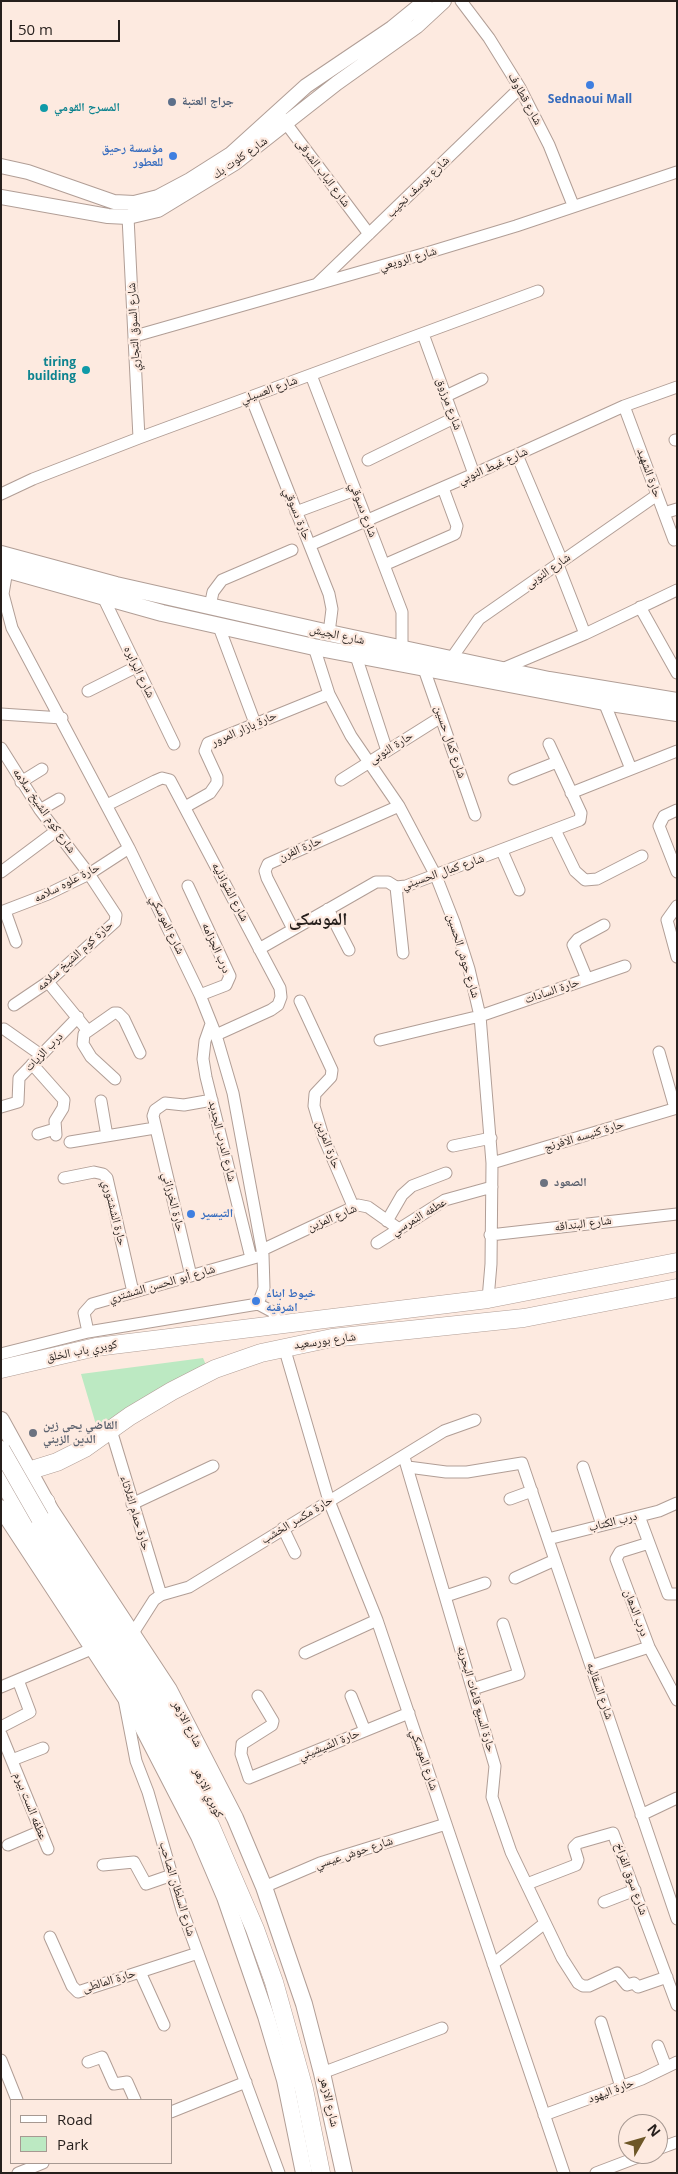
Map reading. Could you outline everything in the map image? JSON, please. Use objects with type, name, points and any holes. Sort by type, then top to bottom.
[{"type":"main road","name":"شارع الجيش","points":[[1,554],[116,585],[329,633],[597,689],[677,701]]},
{"type":"main road","name":"شارع الجيش","points":[[4,569],[104,598],[219,627],[424,669],[604,702],[677,713]]},
{"type":"main road","name":"شارع بورسعيد","points":[[164,1338],[488,1299],[677,1262]]},
{"type":"main road","name":"شارع بورسعيد","points":[[27,1480],[72,1456],[150,1403],[193,1379],[238,1360],[284,1347],[332,1338],[524,1318],[677,1288]]},
{"type":"main road","name":"كوبري باب الخلق","points":[[1,1369],[71,1351],[164,1338]]},
{"type":"main road","points":[[1,1420],[27,1480],[46,1502]]},
{"type":"main road","name":"كوبري الازهر","points":[[1,1450],[40,1518],[158,1697],[223,1824],[250,1886],[292,2007],[311,2072],[333,2173]]},
{"type":"main road","points":[[1,1472],[27,1480]]},
{"type":"main road","name":"كوبري الازهر","points":[[1,1478],[146,1703],[212,1827],[248,1912],[274,1982],[304,2089],[322,2173]]},
{"type":"main road","name":"شارع الازهر","points":[[46,1502],[169,1690],[213,1772],[264,1887],[298,1988],[322,2073],[344,2173]]},
{"type":"main road","points":[[1,1508],[123,1692],[177,1791],[228,1906],[247,1957],[274,2043],[300,2144],[304,2173]]},
{"type":"street","name":"شارع كلوت بك","points":[[1,166],[28,172],[114,202],[146,201],[158,197],[211,168],[249,139],[329,68],[392,28],[425,1]]},
{"type":"street","name":"شارع كلوت بك","points":[[1,197],[78,212],[128,217],[158,210],[171,204],[235,163],[336,83],[417,26],[444,1]]},
{"type":"street","name":"شارع قطاوف","points":[[461,1],[489,38],[520,88],[549,146],[573,205]]},
{"type":"street","name":"شارع يوسف نجيب","points":[[316,285],[520,88]]},
{"type":"street","name":"شارع الباب الشرقى","points":[[278,113],[369,234]]},
{"type":"street","name":"شارع الرويعي","points":[[135,336],[516,226],[573,205],[677,172]]},
{"type":"street","name":"شارع السوق التجاري","points":[[128,217],[139,438]]},
{"type":"street","name":"شارع العسيلي","points":[[1,494],[33,479],[139,438],[538,291]]},
{"type":"street","name":"شارع مرزوق","points":[[423,334],[474,474]]},
{"type":"street","name":"شارع دسوقي","points":[[311,375],[402,612],[402,648]]},
{"type":"street","points":[[446,396],[482,379]]},
{"type":"street","name":"شارع غيط النوبي","points":[[310,545],[367,522],[624,406],[677,388]]},
{"type":"street","name":"حارة دسوقي","points":[[251,396],[329,594],[332,609],[329,633]]},
{"type":"street","name":"حارة الشهيد","points":[[624,406],[674,540]]},
{"type":"street","points":[[368,460],[454,418]]},
{"type":"street","points":[[518,455],[585,634]]},
{"type":"street","points":[[384,565],[455,534],[457,526],[443,488]]},
{"type":"street","points":[[296,512],[355,490]]},
{"type":"street","name":"شارع النوبى","points":[[451,659],[480,619],[657,496]]},
{"type":"street","points":[[664,513],[677,509]]},
{"type":"street","points":[[210,606],[213,592],[222,580],[292,550]]},
{"type":"street","name":"شارع الموسكي","points":[[4,569],[3,594],[8,619],[129,848],[200,995],[216,1035],[233,1093],[262,1252],[264,1288],[258,1304]]},
{"type":"street","points":[[502,669],[585,634],[677,590]]},
{"type":"street","name":"شارع البرابره","points":[[104,598],[174,744]]},
{"type":"street","points":[[640,607],[677,673]]},
{"type":"street","points":[[219,627],[255,723]]},
{"type":"street","name":"شارع حوش الحسين","points":[[314,647],[329,694],[350,736],[399,806],[436,876],[454,922],[469,969],[480,1016],[492,1163],[491,1264],[488,1299]]},
{"type":"street","points":[[356,656],[387,751]]},
{"type":"street","points":[[88,691],[136,667]]},
{"type":"street","name":"شارع كمال حسين","points":[[424,669],[475,815]]},
{"type":"street","name":"حارة بازار المرور","points":[[185,807],[210,793],[217,783],[217,777],[205,751],[208,743],[329,694]]},
{"type":"street","points":[[604,702],[631,769]]},
{"type":"street","points":[[1,714],[62,718]]},
{"type":"street","name":"حارة النوبى","points":[[341,780],[441,717]]},
{"type":"street","points":[[548,744],[571,793],[677,751]]},
{"type":"street","name":"شارع كوم الشيخ سلامه","points":[[1,748],[4,760],[89,874]]},
{"type":"street","points":[[514,778],[557,762]]},
{"type":"street","points":[[21,782],[42,770]]},
{"type":"street","name":"شارع الشواذليه","points":[[107,805],[162,778],[170,780],[280,988],[281,997],[278,1005],[216,1035]]},
{"type":"street","name":"شارع كمال الحسيني","points":[[259,949],[376,882],[388,882],[396,887],[406,886],[580,820],[581,813],[571,793]]},
{"type":"street","points":[[40,810],[59,799]]},
{"type":"street","name":"حارة الفرن","points":[[293,929],[267,878],[265,871],[268,864],[399,806]]},
{"type":"street","points":[[677,810],[664,816],[659,826],[677,872]]},
{"type":"street","points":[[555,830],[576,871],[584,880],[597,879],[642,856]]},
{"type":"street","points":[[1,872],[56,831]]},
{"type":"street","name":"حارة علوه سلامه","points":[[3,912],[48,894],[89,874],[129,848]]},
{"type":"street","points":[[502,851],[518,890]]},
{"type":"street","name":"حارة كوم الشيخ سلامه","points":[[14,1006],[48,982],[116,918],[114,911],[89,874]]},
{"type":"street","name":"درب الجزامه","points":[[188,886],[230,976],[226,985],[200,995]]},
{"type":"street","points":[[396,887],[403,953]]},
{"type":"street","points":[[677,906],[667,920],[677,957]]},
{"type":"street","points":[[328,909],[349,950]]},
{"type":"street","points":[[3,912],[16,942]]},
{"type":"street","points":[[587,979],[573,944],[578,939],[604,925]]},
{"type":"street","name":"حارة السادات","points":[[380,1040],[480,1016],[624,966]]},
{"type":"street","points":[[48,982],[88,1031]]},
{"type":"street","name":"حارة المزين","points":[[300,1002],[332,1070],[331,1077],[315,1094],[314,1106],[323,1136],[352,1206]]},
{"type":"street","points":[[115,1079],[89,1055],[82,1039],[88,1031],[118,1013],[124,1019],[140,1053]]},
{"type":"street","name":"درب الزيات","points":[[1,1106],[18,1102],[19,1078],[78,1017]]},
{"type":"street","name":"شارع الدرب الجديد","points":[[211,1024],[205,1041],[203,1059],[251,1258]]},
{"type":"street","points":[[4,1029],[41,1055]]},
{"type":"street","points":[[659,1052],[672,1083],[676,1108]]},
{"type":"street","points":[[32,1064],[64,1100],[63,1108],[54,1121],[55,1132],[38,1134]]},
{"type":"street","points":[[70,1142],[155,1128],[153,1116],[160,1106],[212,1100]]},
{"type":"street","points":[[101,1101],[108,1136]]},
{"type":"street","name":"حارة كنيسه الافرنج","points":[[492,1163],[676,1108]]},
{"type":"street","name":"حارة الخرزاني","points":[[155,1128],[190,1276]]},
{"type":"street","points":[[453,1146],[490,1138]]},
{"type":"street","name":"حارة الششتوري","points":[[64,1178],[94,1172],[104,1174],[107,1178],[133,1292]]},
{"type":"street","points":[[387,1221],[402,1195],[412,1186],[446,1173]]},
{"type":"street","name":"عطفه النمرسي","points":[[377,1243],[445,1200],[492,1187]]},
{"type":"street","name":"شارع المزين","points":[[262,1252],[352,1206],[368,1207],[399,1229]]},
{"type":"street","name":"شارع البنداقه","points":[[490,1235],[677,1214]]},
{"type":"street","name":"شارع أبو الحسن الششتري","points":[[88,1332],[84,1313],[88,1306],[251,1258],[262,1252]]},
{"type":"street","points":[[1,1354],[88,1332],[258,1304],[273,1312],[278,1325]]},
{"type":"street","name":"شارع الموسكي","points":[[284,1347],[329,1501],[377,1620],[564,2173]]},
{"type":"street","name":"حارة مكسر الخشب","points":[[161,1595],[177,1593],[189,1588],[329,1501],[406,1462],[452,1426],[475,1420]]},
{"type":"street","name":"حارة حمام الثلاثاء","points":[[110,1430],[161,1595]]},
{"type":"street","name":"شارع السقاليه","points":[[406,1462],[446,1472],[467,1472],[522,1464],[677,1919]]},
{"type":"street","name":"حارة السبع قاعات البحريه","points":[[406,1462],[495,1766],[492,1797],[511,1852],[562,1958],[578,1983],[583,1986],[589,1986],[617,1973],[628,1985],[634,1983],[638,1987],[672,1983]]},
{"type":"street","points":[[132,1504],[213,1466]]},
{"type":"street","points":[[583,1468],[602,1525]]},
{"type":"street","points":[[510,1499],[532,1491]]},
{"type":"street","name":"درب الكتاب","points":[[548,1539],[640,1516],[677,1503]]},
{"type":"street","points":[[640,1516],[668,1594],[677,1594]]},
{"type":"street","points":[[283,1528],[295,1553]]},
{"type":"street","name":"درب الدهان","points":[[649,1543],[620,1552],[616,1559],[649,1647],[677,1700]]},
{"type":"street","points":[[515,1578],[555,1560]]},
{"type":"street","points":[[446,1596],[485,1583]]},
{"type":"street","points":[[133,1633],[154,1600],[161,1595]]},
{"type":"street","points":[[305,1653],[377,1620]]},
{"type":"street","points":[[473,1689],[518,1674],[503,1624]]},
{"type":"street","points":[[591,1666],[649,1647]]},
{"type":"street","points":[[1,1687],[94,1648]]},
{"type":"street","points":[[1,1727],[30,1712],[18,1680]]},
{"type":"street","name":"شارع السلطان الصاحب","points":[[123,1692],[136,1761],[148,1792],[172,1875],[277,2172]]},
{"type":"street","name":"حارة الشيشيني","points":[[258,1696],[272,1721],[272,1725],[242,1744],[241,1754],[249,1778],[408,1713]]},
{"type":"street","points":[[351,1696],[365,1731]]},
{"type":"street","name":"عطفه الست بيرم","points":[[1,1734],[48,1849]]},
{"type":"street","points":[[12,1760],[43,1748]]},
{"type":"street","points":[[641,1815],[677,1798]]},
{"type":"street","name":"شارع حوش عيسي","points":[[264,1887],[320,1864],[446,1824]]},
{"type":"street","points":[[8,1845],[41,1831]]},
{"type":"street","name":"شارع سوق الفراخ","points":[[527,1884],[576,1865],[578,1860],[574,1847],[578,1843],[613,1834],[672,1983],[677,2005]]},
{"type":"street","points":[[103,1865],[134,1862],[146,1884],[172,1875]]},
{"type":"street","points":[[604,1902],[635,1890]]},
{"type":"street","points":[[493,1964],[545,1923]]},
{"type":"street","name":"حارة المالطى","points":[[50,1937],[72,1986],[78,1992],[198,1953]]},
{"type":"street","points":[[140,1972],[164,2025]]},
{"type":"street","points":[[601,2022],[621,2087]]},
{"type":"street","points":[[322,2073],[442,2028]]},
{"type":"street","points":[[658,2046],[671,2065]]},
{"type":"street","points":[[88,2062],[102,2057],[114,2084],[123,2081],[127,2082],[135,2099]]},
{"type":"street","points":[[1,2060],[17,2099]]},
{"type":"street","name":"حارة اليهود","points":[[544,2115],[621,2087],[671,2065]]},
{"type":"street","points":[[172,2112],[246,2082]]},
{"type":"street","points":[[26,2171],[40,2164]]},
{"type":"street","points":[[596,2173],[620,2164]]},
{"type":"green space","points":[[203,1358],[206,1365],[155,1391],[97,1428],[81,1374]]},
{"type":"place","name":"Sednaoui Mall","points":[[590,85]]},
{"type":"place","name":"جراج العتبة","points":[[172,102]]},
{"type":"place","name":"المسرح القومي","points":[[44,108]]},
{"type":"place","name":"مؤسسة رحيق للعطور","points":[[173,156]]},
{"type":"place","name":"tiring building","points":[[86,370]]},
{"type":"place","name":"الصعود","points":[[544,1183]]},
{"type":"place","name":"التيسير","points":[[191,1214]]},
{"type":"place","name":"خيوط ابناء اشرقيه","points":[[256,1301]]},
{"type":"place","name":"القاضي يحي زين الدين الزيني","points":[[33,1433]]},
{"type":"district","name":"الموسكى","points":[[318,920]]}]
